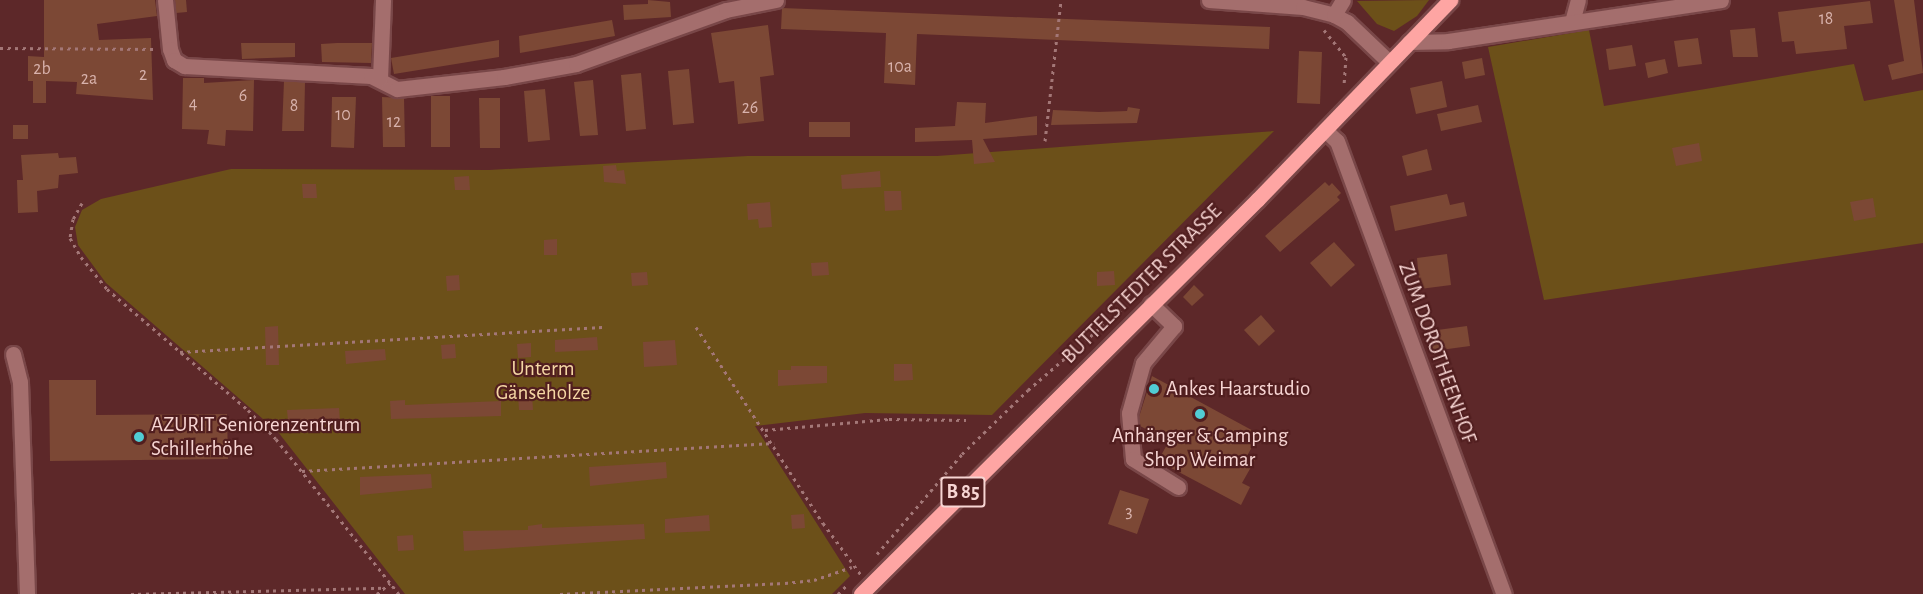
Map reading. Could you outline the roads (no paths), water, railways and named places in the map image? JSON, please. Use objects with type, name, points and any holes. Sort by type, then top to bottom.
[{"type":"main road","name":"BUTTELSTEDTER STRASSE","points":[[863,584],[1151,304],[1325,130],[1450,0]]},
{"type":"street","points":[[165,0],[170,49],[174,60],[184,66],[380,79],[398,88],[576,64],[726,10],[776,0]]},
{"type":"street","points":[[380,79],[383,0]]},
{"type":"street","points":[[1209,0],[1303,3],[1347,22],[1389,63]]},
{"type":"street","points":[[1334,15],[1343,0]]},
{"type":"street","points":[[1572,22],[1578,0]]},
{"type":"street","points":[[1409,42],[1448,41],[1721,0]]},
{"type":"street","name":"ZUM DOROTHEENHOF","points":[[1325,130],[1337,141],[1504,594]]},
{"type":"street","points":[[1151,304],[1174,327],[1143,363],[1129,412],[1132,459],[1178,487]]},
{"type":"street","points":[[13,354],[20,382],[27,594]]},
{"type":"place","name":"Ankes Haarstudio","points":[[1154,389]]},
{"type":"place","name":"Anhänger & Camping Shop Weimar","points":[[1200,414]]},
{"type":"place","name":"AZURIT Seniorenzentrum Schillerhöhe","points":[[139,437]]},
{"type":"park label","name":"Unterm Gänseholze","points":[[543,381]]}]
